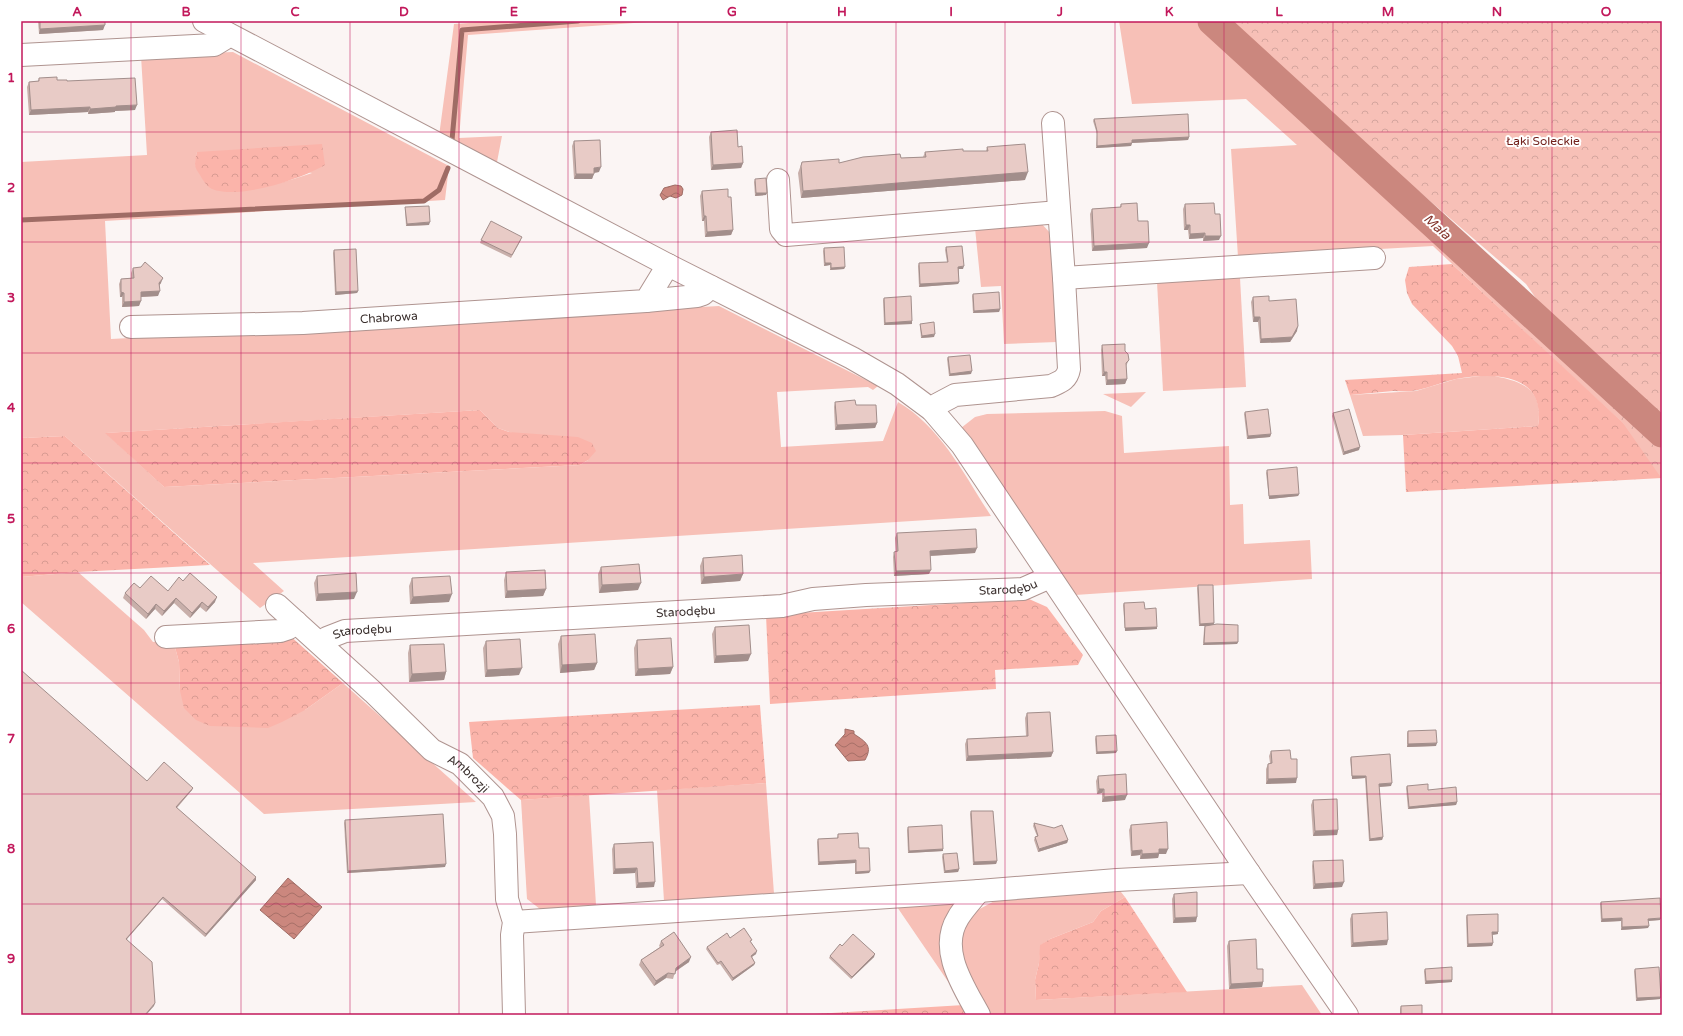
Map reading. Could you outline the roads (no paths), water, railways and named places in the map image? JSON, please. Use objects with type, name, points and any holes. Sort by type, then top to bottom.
[{"type":"street","points":[[204,21],[668,265],[852,358],[897,384],[932,410],[962,445],[1249,873],[1347,1015]]},
{"type":"street","points":[[21,55],[214,45],[224,39],[228,34]]},
{"type":"street","points":[[932,410],[938,404],[955,395],[1051,386],[1062,382],[1068,377],[1069,369],[1064,278],[1053,123]]},
{"type":"street","points":[[778,180],[781,229],[786,235],[1059,212]]},
{"type":"street","points":[[1064,278],[1374,258]]},
{"type":"street","points":[[646,301],[668,265]]},
{"type":"street","name":"Chabrowa","points":[[131,327],[303,323],[646,301],[697,296],[703,294],[711,287]]},
{"type":"street","name":"Starodębu","points":[[321,644],[327,638],[345,631],[782,606],[812,599],[866,595],[1023,589],[1050,577]]},
{"type":"street","name":"Ambrozji","points":[[277,605],[373,692],[432,750],[460,764],[493,797],[503,816],[507,899],[514,922],[512,935],[514,1015]]},
{"type":"street","points":[[166,637],[280,631],[289,628],[296,622]]},
{"type":"street","points":[[514,922],[979,892],[1117,880],[1249,873]]},
{"type":"street","points":[[979,892],[957,918],[950,937],[954,968],[979,1015]]},
{"type":"water","points":[[675,185],[681,186],[683,189],[682,195],[676,198],[670,196],[663,200],[660,195],[664,188]]},
{"type":"water","points":[[845,729],[854,731],[854,734],[862,739],[867,745],[868,751],[865,760],[848,761],[835,745],[845,734]]},
{"type":"water","points":[[288,878],[322,907],[294,939],[260,910]]},
{"type":"waterway","points":[[452,140],[462,30],[578,21]]},
{"type":"waterway","name":"Mała","points":[[1212,21],[1662,433]]},
{"type":"waterway","points":[[21,220],[424,201],[439,190],[448,168]]},
{"type":"park label","name":"Łąki Soleckie","points":[[1543,141]]}]
